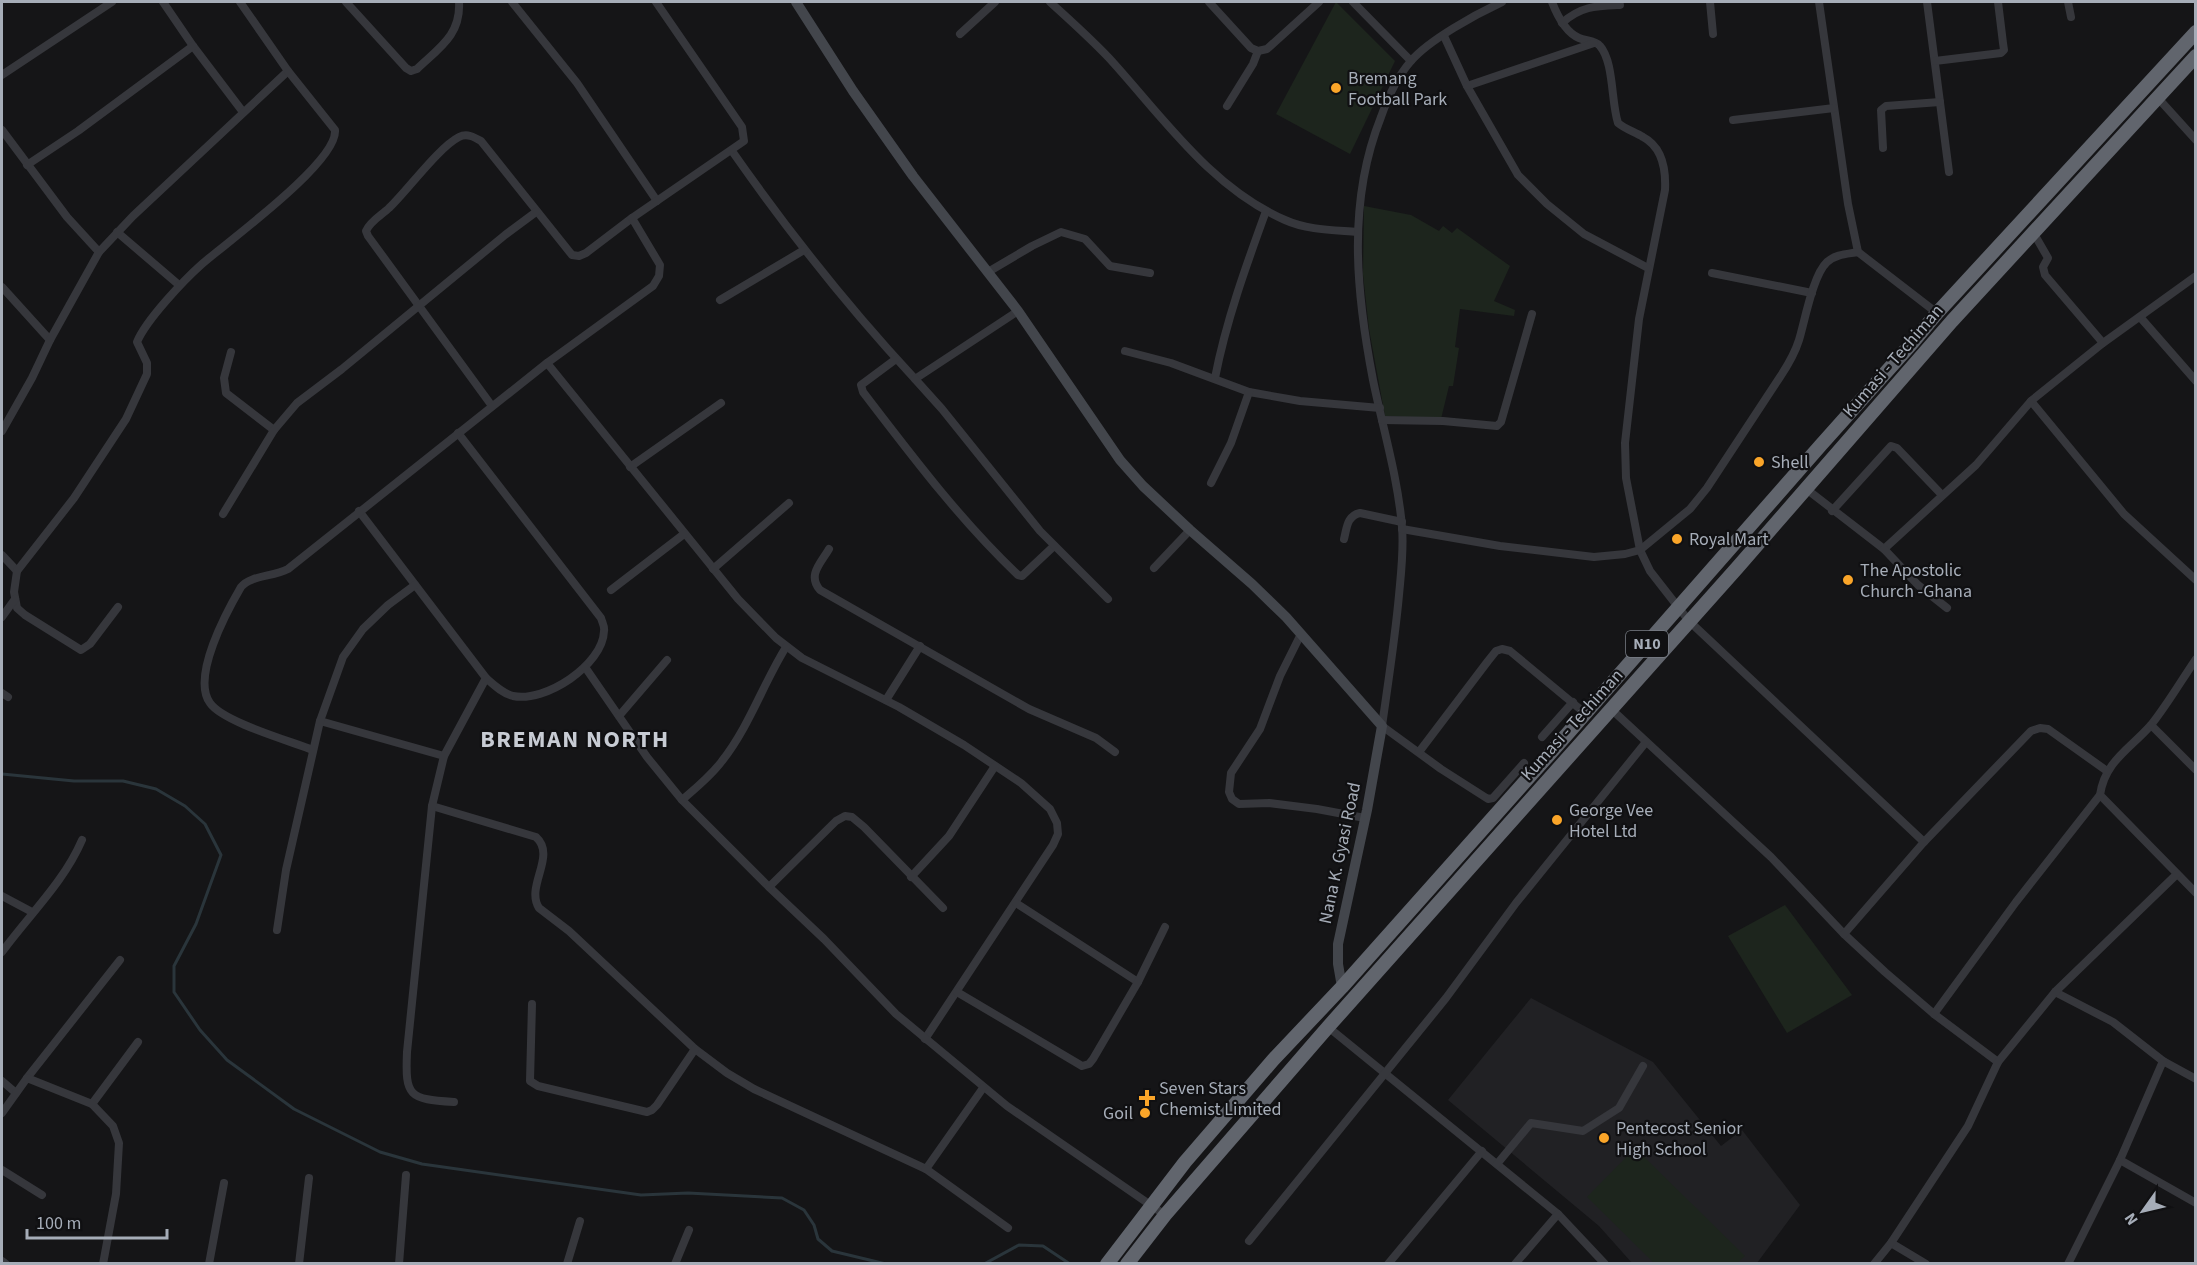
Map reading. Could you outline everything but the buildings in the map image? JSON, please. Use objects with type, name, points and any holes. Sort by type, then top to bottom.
[{"type":"highway","name":"N10","points":[[1107,1263],[1185,1162],[1273,1060],[1342,987],[1586,714],[1936,313],[2196,33]]},
{"type":"highway","name":"Kumasi - Techiman","points":[[1126,1263],[1328,1027],[1737,568],[1805,488],[2033,232],[2196,56]]},
{"type":"street","points":[[2,75],[112,2]]},
{"type":"street","points":[[164,2],[193,46],[243,112]]},
{"type":"street","points":[[118,607],[90,644],[81,650],[17,608],[15,599],[17,571],[74,498],[126,419],[147,374],[147,363],[138,339],[179,285],[264,215],[298,183],[332,146],[336,137],[335,130],[288,71],[240,2]]},
{"type":"street","points":[[346,2],[406,68],[411,70],[417,69],[447,41],[456,28],[460,14],[459,2]]},
{"type":"street","points":[[512,2],[577,84],[657,201]]},
{"type":"street","points":[[492,406],[393,272],[366,231],[368,226],[390,207],[446,148],[460,136],[472,136],[481,141],[572,255],[579,256],[744,141],[742,127],[656,2]]},
{"type":"street","points":[[796,2],[853,91],[907,167],[1018,311],[1120,460],[1143,486],[1252,584],[1301,634],[1382,726],[1441,769],[1488,799],[1493,798],[1524,763]]},
{"type":"street","points":[[960,34],[995,2]]},
{"type":"street","points":[[1050,2],[1093,41],[1194,154],[1238,191],[1266,211],[1288,221],[1317,229],[1357,232]]},
{"type":"street","points":[[1209,2],[1251,48],[1258,51],[1267,49],[1319,2]]},
{"type":"street","points":[[1353,2],[1411,61]]},
{"type":"street","points":[[1382,726],[1397,616],[1402,526],[1364,317],[1357,232],[1361,186],[1370,143],[1387,100],[1411,61],[1489,4],[1502,2]]},
{"type":"street","points":[[1552,2],[1563,23],[1573,35],[1596,43],[1604,53],[1618,123],[1653,144],[1664,165],[1665,190],[1639,319],[1625,442],[1626,478],[1640,550],[1650,572],[1689,621],[1924,842]]},
{"type":"street","points":[[1710,2],[1713,34]]},
{"type":"street","points":[[1819,2],[1848,204],[1858,252],[1936,313]]},
{"type":"street","points":[[1928,2],[1949,172]]},
{"type":"street","points":[[1935,60],[2001,53],[2004,50],[1998,2]]},
{"type":"street","points":[[2068,2],[2071,18]]},
{"type":"street","points":[[1563,23],[1582,9],[1620,5]]},
{"type":"street","points":[[1444,36],[1467,86],[1518,174],[1547,204],[1584,234],[1648,268]]},
{"type":"street","points":[[1467,86],[1596,43]]},
{"type":"street","points":[[27,165],[78,131],[193,46]]},
{"type":"street","points":[[1227,106],[1253,64],[1258,51]]},
{"type":"street","points":[[2,431],[99,252],[117,232],[288,71]]},
{"type":"street","points":[[2157,97],[2196,141]]},
{"type":"street","points":[[1883,148],[1881,110],[1886,106],[1940,102]]},
{"type":"street","points":[[1733,120],[1834,108]]},
{"type":"street","points":[[2,130],[67,217],[99,252]]},
{"type":"street","points":[[732,150],[778,217],[844,300],[942,409],[1054,546],[1108,599]]},
{"type":"street","points":[[1215,378],[1237,293],[1266,211]]},
{"type":"street","points":[[222,514],[274,430],[297,404],[536,212]]},
{"type":"street","points":[[314,750],[231,719],[208,702],[205,691],[207,667],[219,630],[237,595],[246,581],[274,575],[288,569],[547,363],[652,286],[659,276],[660,265],[632,218]]},
{"type":"street","points":[[117,232],[179,285]]},
{"type":"street","points":[[988,272],[1060,232],[1085,239],[1110,267],[1149,273]]},
{"type":"street","points":[[2033,232],[2048,258],[2043,267],[2045,275],[2103,343]]},
{"type":"street","points":[[720,300],[804,250]]},
{"type":"street","points":[[1344,539],[1350,518],[1360,513],[1402,526],[1500,546],[1594,557],[1640,550],[1683,515],[1707,488],[1791,360],[1799,341],[1812,293],[1825,264],[1838,256],[1858,252]]},
{"type":"street","points":[[1712,273],[1812,293]]},
{"type":"street","points":[[1884,549],[1976,465],[2031,401],[2103,343],[2196,276]]},
{"type":"street","points":[[2,287],[50,340]]},
{"type":"street","points":[[915,379],[1018,311]]},
{"type":"street","points":[[1382,420],[1443,421],[1497,426],[1501,423],[1532,314]]},
{"type":"street","points":[[2140,317],[2196,381]]},
{"type":"street","points":[[1125,351],[1171,363],[1249,392],[1300,401],[1380,408]]},
{"type":"street","points":[[231,352],[224,378],[226,393],[274,430]]},
{"type":"street","points":[[896,359],[861,385],[863,393],[952,506],[1018,575],[1022,576],[1054,546]]},
{"type":"street","points":[[547,363],[738,599],[786,647],[802,658],[886,700],[964,745],[1021,783],[1050,809],[1058,823],[1058,834],[1053,845],[926,1039]]},
{"type":"street","points":[[1211,483],[1231,443],[1249,392]]},
{"type":"street","points":[[2031,401],[2124,514],[2196,580]]},
{"type":"street","points":[[630,467],[721,403]]},
{"type":"street","points":[[359,511],[486,678],[500,690],[510,695],[523,697],[545,693],[566,682],[585,667],[601,644],[605,630],[601,618],[458,433]]},
{"type":"street","points":[[1832,511],[1891,446],[1897,448],[1942,495]]},
{"type":"street","points":[[1805,488],[1884,549],[1918,585],[1947,608]]},
{"type":"street","points":[[713,569],[789,503]]},
{"type":"street","points":[[1155,568],[1190,530]]},
{"type":"street","points":[[611,590],[684,534]]},
{"type":"street","points":[[829,549],[813,576],[814,584],[819,590],[1029,709],[1096,738],[1115,752]]},
{"type":"street","points":[[2,555],[17,571]]},
{"type":"street","points":[[277,930],[286,870],[320,721],[343,657],[363,629],[388,604],[415,585]]},
{"type":"street","points":[[2,617],[15,599]]},
{"type":"street","points":[[1301,634],[1260,729],[1230,773],[1229,792],[1232,799],[1239,804],[1269,803],[1365,818]]},
{"type":"street","points":[[886,700],[920,646]]},
{"type":"street","points":[[682,800],[722,762],[737,740],[786,647]]},
{"type":"street","points":[[1419,752],[1496,651],[1502,649],[1510,651],[1586,714]]},
{"type":"street","points":[[1934,1014],[2016,902],[2100,795],[2107,771],[2151,724],[2196,659]]},
{"type":"street","points":[[619,716],[668,660]]},
{"type":"street","points":[[585,667],[647,757],[682,800],[824,939],[896,1014],[983,1088],[1165,1215]]},
{"type":"street","points":[[454,1102],[424,1100],[408,1086],[406,1077],[432,806],[444,756],[486,678]]},
{"type":"street","points":[[1542,737],[1573,702]]},
{"type":"street","points":[[1610,708],[1771,856],[1844,934],[1934,1014],[1998,1062]]},
{"type":"street","points":[[320,721],[444,756]]},
{"type":"street","points":[[2151,724],[2196,770]]},
{"type":"street","name":"Nana K. Gyasi Road","points":[[1342,987],[1338,964],[1338,944],[1382,726]]},
{"type":"street","points":[[1844,934],[1924,842],[2031,731],[2048,729],[2107,771]]},
{"type":"street","points":[[1249,1241],[1384,1071],[1446,998],[1516,903],[1646,742]]},
{"type":"street","points":[[911,877],[954,829],[995,766]]},
{"type":"street","points":[[2100,795],[2196,893]]},
{"type":"street","points":[[432,806],[536,837],[542,842],[544,850],[535,892],[535,903],[569,931],[694,1049],[754,1089],[926,1169],[1008,1228]]},
{"type":"street","points":[[769,887],[836,821],[845,816],[852,817],[864,827],[943,908]]},
{"type":"street","points":[[2,952],[55,885],[74,857],[82,840]]},
{"type":"street","points":[[1874,1263],[1891,1243],[1971,1121],[1998,1062],[2055,992],[2177,874]]},
{"type":"street","points":[[2,896],[32,912]]},
{"type":"street","points":[[1016,903],[1138,982]]},
{"type":"street","points":[[957,992],[1082,1066],[1089,1064],[1138,982],[1165,927]]},
{"type":"street","points":[[2,1113],[120,960]]},
{"type":"street","points":[[2055,992],[2113,1022],[2163,1061],[2196,1078]]},
{"type":"street","points":[[532,1004],[530,1081],[538,1086],[646,1112],[657,1105],[694,1049]]},
{"type":"street","points":[[1328,1027],[1558,1214],[1605,1263]]},
{"type":"street","points":[[92,1104],[138,1042]]},
{"type":"street","points":[[2068,1263],[2120,1160],[2163,1061]]},
{"type":"street","points":[[1497,1164],[1531,1123],[1583,1131],[1619,1107],[1643,1066]]},
{"type":"street","points":[[27,1078],[92,1104],[113,1126],[119,1143],[116,1194],[103,1263]]},
{"type":"street","points":[[2,1081],[16,1093]]},
{"type":"street","points":[[926,1169],[983,1088]]},
{"type":"street","points":[[1388,1263],[1482,1151]]},
{"type":"street","points":[[2120,1160],[2196,1203]]},
{"type":"street","points":[[2,1170],[42,1195]]},
{"type":"street","points":[[399,1263],[406,1175]]},
{"type":"street","points":[[299,1263],[309,1178]]},
{"type":"street","points":[[209,1263],[224,1183]]},
{"type":"street","points":[[1515,1263],[1558,1214]]},
{"type":"street","points":[[567,1263],[579,1221]]},
{"type":"street","points":[[675,1263],[689,1230]]},
{"type":"street","points":[[1891,1243],[1926,1263]]},
{"type":"street","points":[[2,1261],[6,1263]]},
{"type":"shaded area","name":"Bremang Football Park","points":[[1336,2],[1395,61],[1350,154],[1276,114]]},
{"type":"shaded area","points":[[1364,206],[1411,215],[1439,231],[1443,226],[1452,233],[1457,228],[1510,266],[1494,301],[1515,310],[1514,316],[1460,309],[1455,347],[1459,348],[1453,386],[1449,386],[1441,419],[1385,416],[1369,329],[1363,274]]},
{"type":"shaded area","points":[[1785,905],[1852,995],[1787,1033],[1728,936]]},
{"type":"shaded area","name":"Pentecost Senior High School","points":[[1531,998],[1653,1062],[1721,1146],[1742,1130],[1800,1205],[1757,1263],[1632,1263],[1599,1226],[1448,1100]]},
{"type":"shaded area","points":[[1635,1148],[1745,1256],[1737,1263],[1654,1263],[1587,1197]]},
{"type":"waterway","points":[[2,774],[74,781],[123,781],[156,789],[185,806],[205,824],[221,855],[196,924],[174,966],[174,992],[200,1030],[227,1060],[294,1109],[380,1152],[422,1164],[641,1195],[688,1193],[782,1198],[804,1210],[814,1225],[818,1239],[832,1251],[886,1264]]},
{"type":"waterway","points":[[984,1264],[1019,1245],[1043,1246],[1070,1264]]},
{"type":"place","name":"Bremang Football Park","points":[[1336,88]]},
{"type":"place","name":"Shell","points":[[1759,462]]},
{"type":"place","name":"Royal Mart","points":[[1677,539]]},
{"type":"place","name":"The Apostolic Church -Ghana","points":[[1848,580]]},
{"type":"place","name":"George Vee Hotel Ltd","points":[[1557,820]]},
{"type":"place","name":"Seven Stars Chemist Limited","points":[[1147,1098]]},
{"type":"place","name":"Goil","points":[[1145,1113]]},
{"type":"place","name":"Pentecost Senior High School","points":[[1604,1138]]},
{"type":"district","name":"BREMAN NORTH","points":[[575,739]]}]
